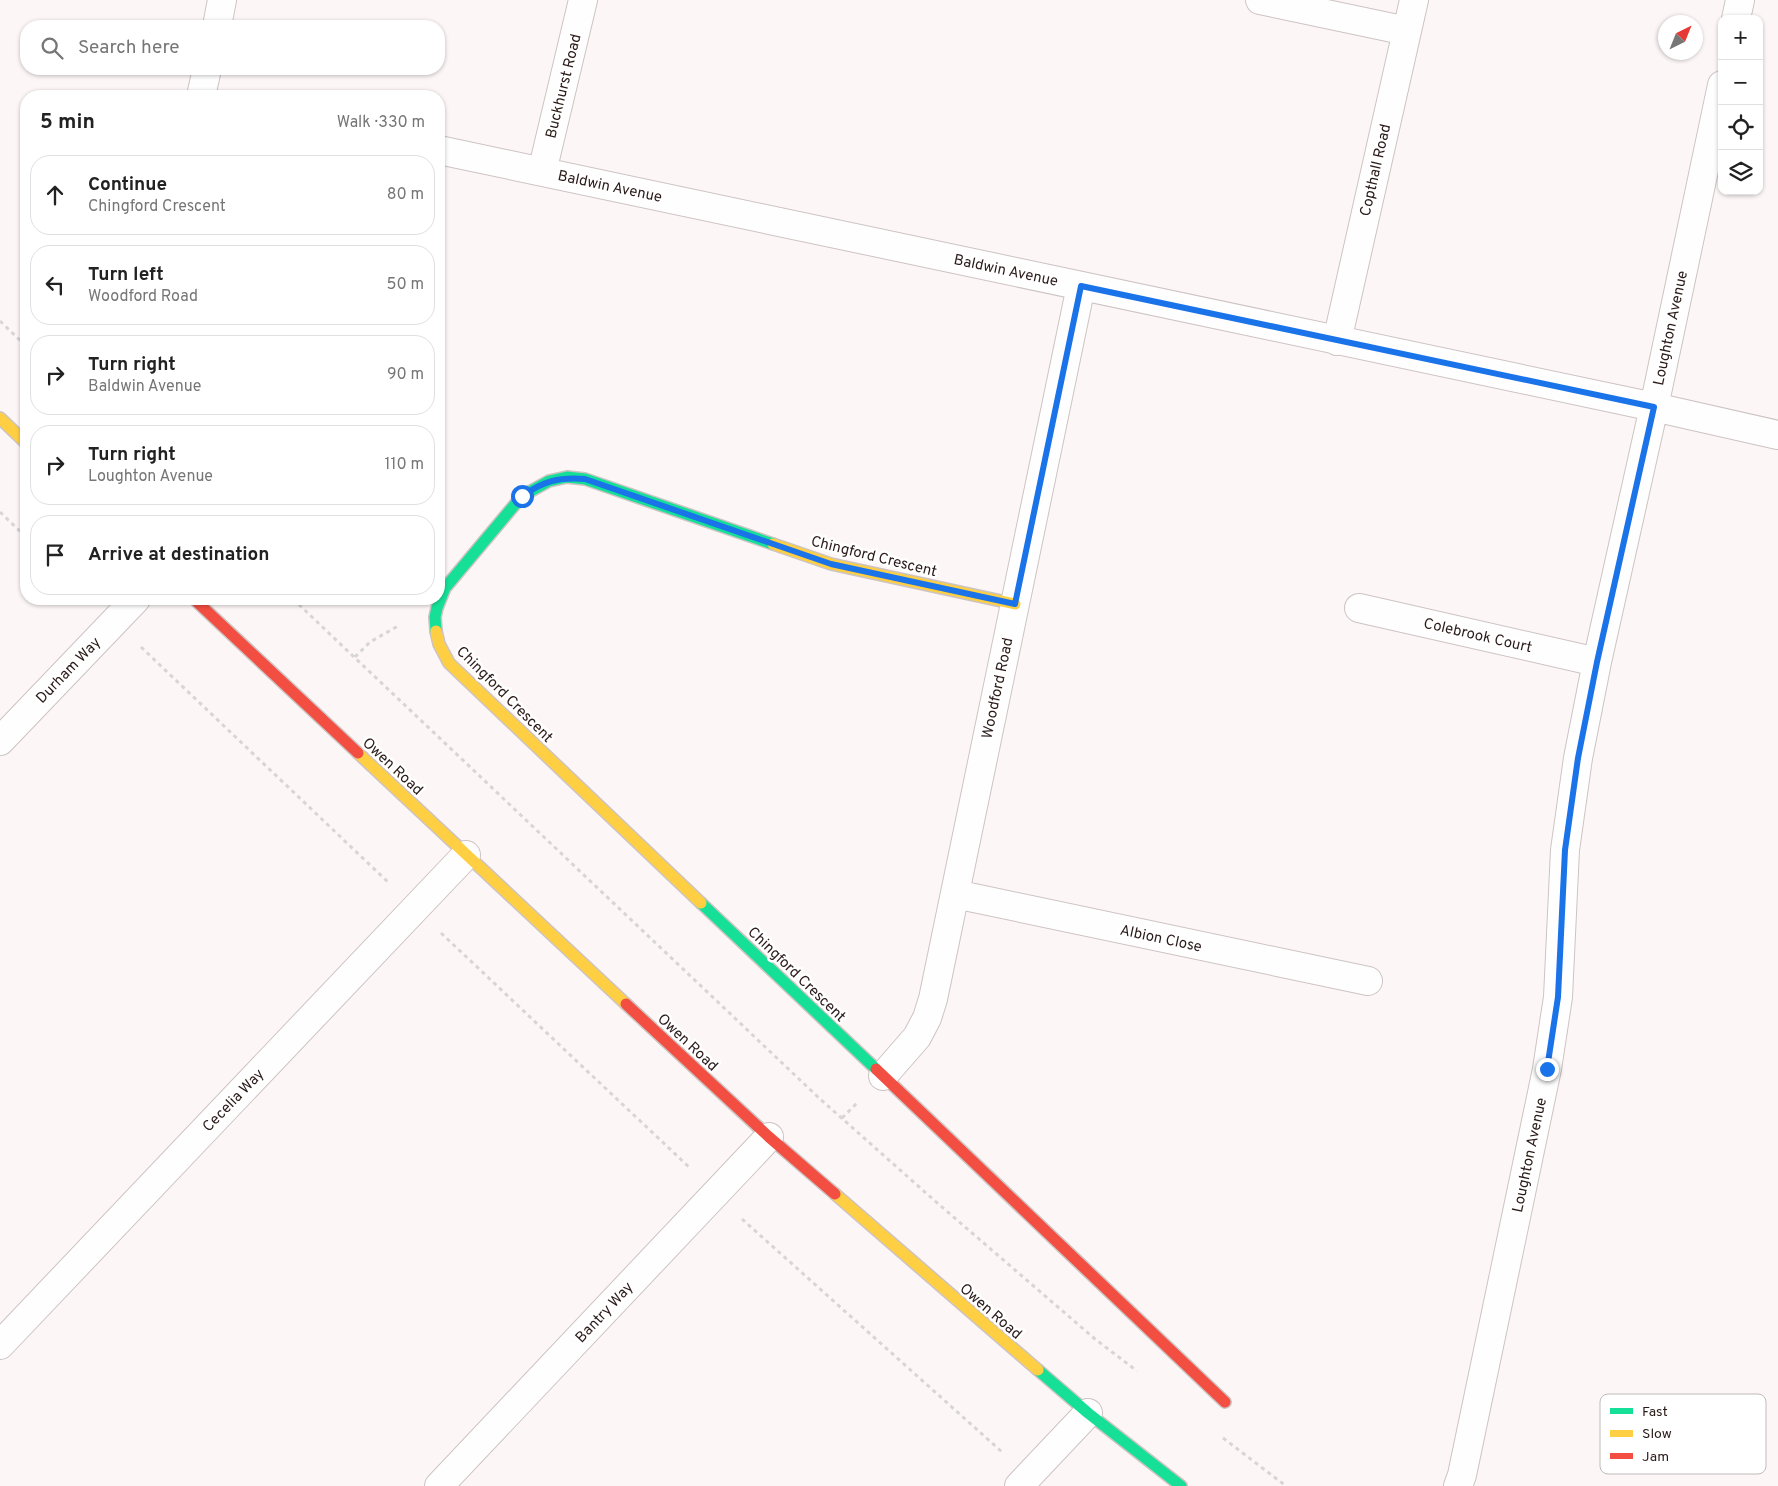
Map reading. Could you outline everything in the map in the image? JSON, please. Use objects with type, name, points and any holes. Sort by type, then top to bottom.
[{"type":"street","points":[[218,20],[222,0]]},
{"type":"street","name":"Buckhurst Road","points":[[542,172],[583,0]]},
{"type":"street","points":[[1260,0],[1407,31]]},
{"type":"street","name":"Copthall Road","points":[[1337,340],[1414,0]]},
{"type":"street","points":[[1737,15],[1740,0]]},
{"type":"street","points":[[202,90],[206,75]]},
{"type":"street","name":"Loughton Avenue","points":[[1458,1486],[1547,1069],[1558,997],[1565,850],[1578,758],[1597,662],[1654,407],[1718,104]]},
{"type":"street","name":"Baldwin Avenue","points":[[445,151],[1654,407],[1778,435]]},
{"type":"street","name":"Woodford Road","points":[[883,1076],[917,1037],[927,1018],[933,999],[1081,286]]},
{"type":"street","points":[[0,418],[20,437]]},
{"type":"street","name":"Chingford Crescent","points":[[445,588],[522,496],[549,481],[567,478],[585,479],[831,564],[1015,604]]},
{"type":"street","name":"Durham Way","points":[[0,741],[130,605]]},
{"type":"street","name":"Owen Road","points":[[200,605],[769,1137],[1088,1414],[1181,1486]]},
{"type":"street","name":"Chingford Crescent","points":[[437,605],[434,627],[436,639],[449,663],[883,1076]]},
{"type":"street","name":"Colebrook Court","points":[[1359,608],[1597,662]]},
{"type":"street","name":"Cecelia Way","points":[[0,1345],[466,855]]},
{"type":"street","name":"Albion Close","points":[[955,894],[1368,981]]},
{"type":"street","points":[[883,1076],[1225,1402]]},
{"type":"street","name":"Bantry Way","points":[[438,1486],[769,1137]]},
{"type":"street","points":[[1019,1486],[1088,1414]]},
{"type":"path","points":[[0,321],[20,340]]},
{"type":"path","points":[[0,512],[20,531]]},
{"type":"path","points":[[300,605],[819,1098],[1080,1326],[1139,1373]]},
{"type":"path","points":[[355,657],[370,642],[400,625],[434,627]]},
{"type":"path","points":[[137,643],[392,886]]},
{"type":"path","points":[[438,930],[693,1171]]},
{"type":"path","points":[[740,1217],[1004,1454]]},
{"type":"path","points":[[1221,1436],[1286,1486]]},
{"type":"traffic: fast","points":[[445,588],[522,496],[549,481],[567,477],[585,479],[773,544]]},
{"type":"traffic: fast","points":[[436,631],[435,617],[438,605]]},
{"type":"traffic: fast","points":[[701,903],[876,1069]]},
{"type":"traffic: fast","points":[[1038,1370],[1088,1413],[1181,1486]]},
{"type":"traffic: slow","points":[[0,418],[20,437]]},
{"type":"traffic: slow","points":[[773,544],[831,564],[1015,604]]},
{"type":"traffic: slow","points":[[436,631],[439,644],[449,663],[701,903]]},
{"type":"traffic: slow","points":[[358,753],[626,1004]]},
{"type":"traffic: slow","points":[[835,1194],[1038,1370]]},
{"type":"traffic: jam","points":[[200,605],[358,753]]},
{"type":"traffic: jam","points":[[626,1004],[769,1137],[835,1194]]},
{"type":"traffic: jam","points":[[876,1069],[1225,1402]]},
{"type":"route","points":[[522,496],[534,487],[549,481],[567,478],[585,479],[831,564],[1015,604],[1081,286],[1654,407],[1597,662],[1578,758],[1565,850],[1558,997],[1547,1069]]}]
